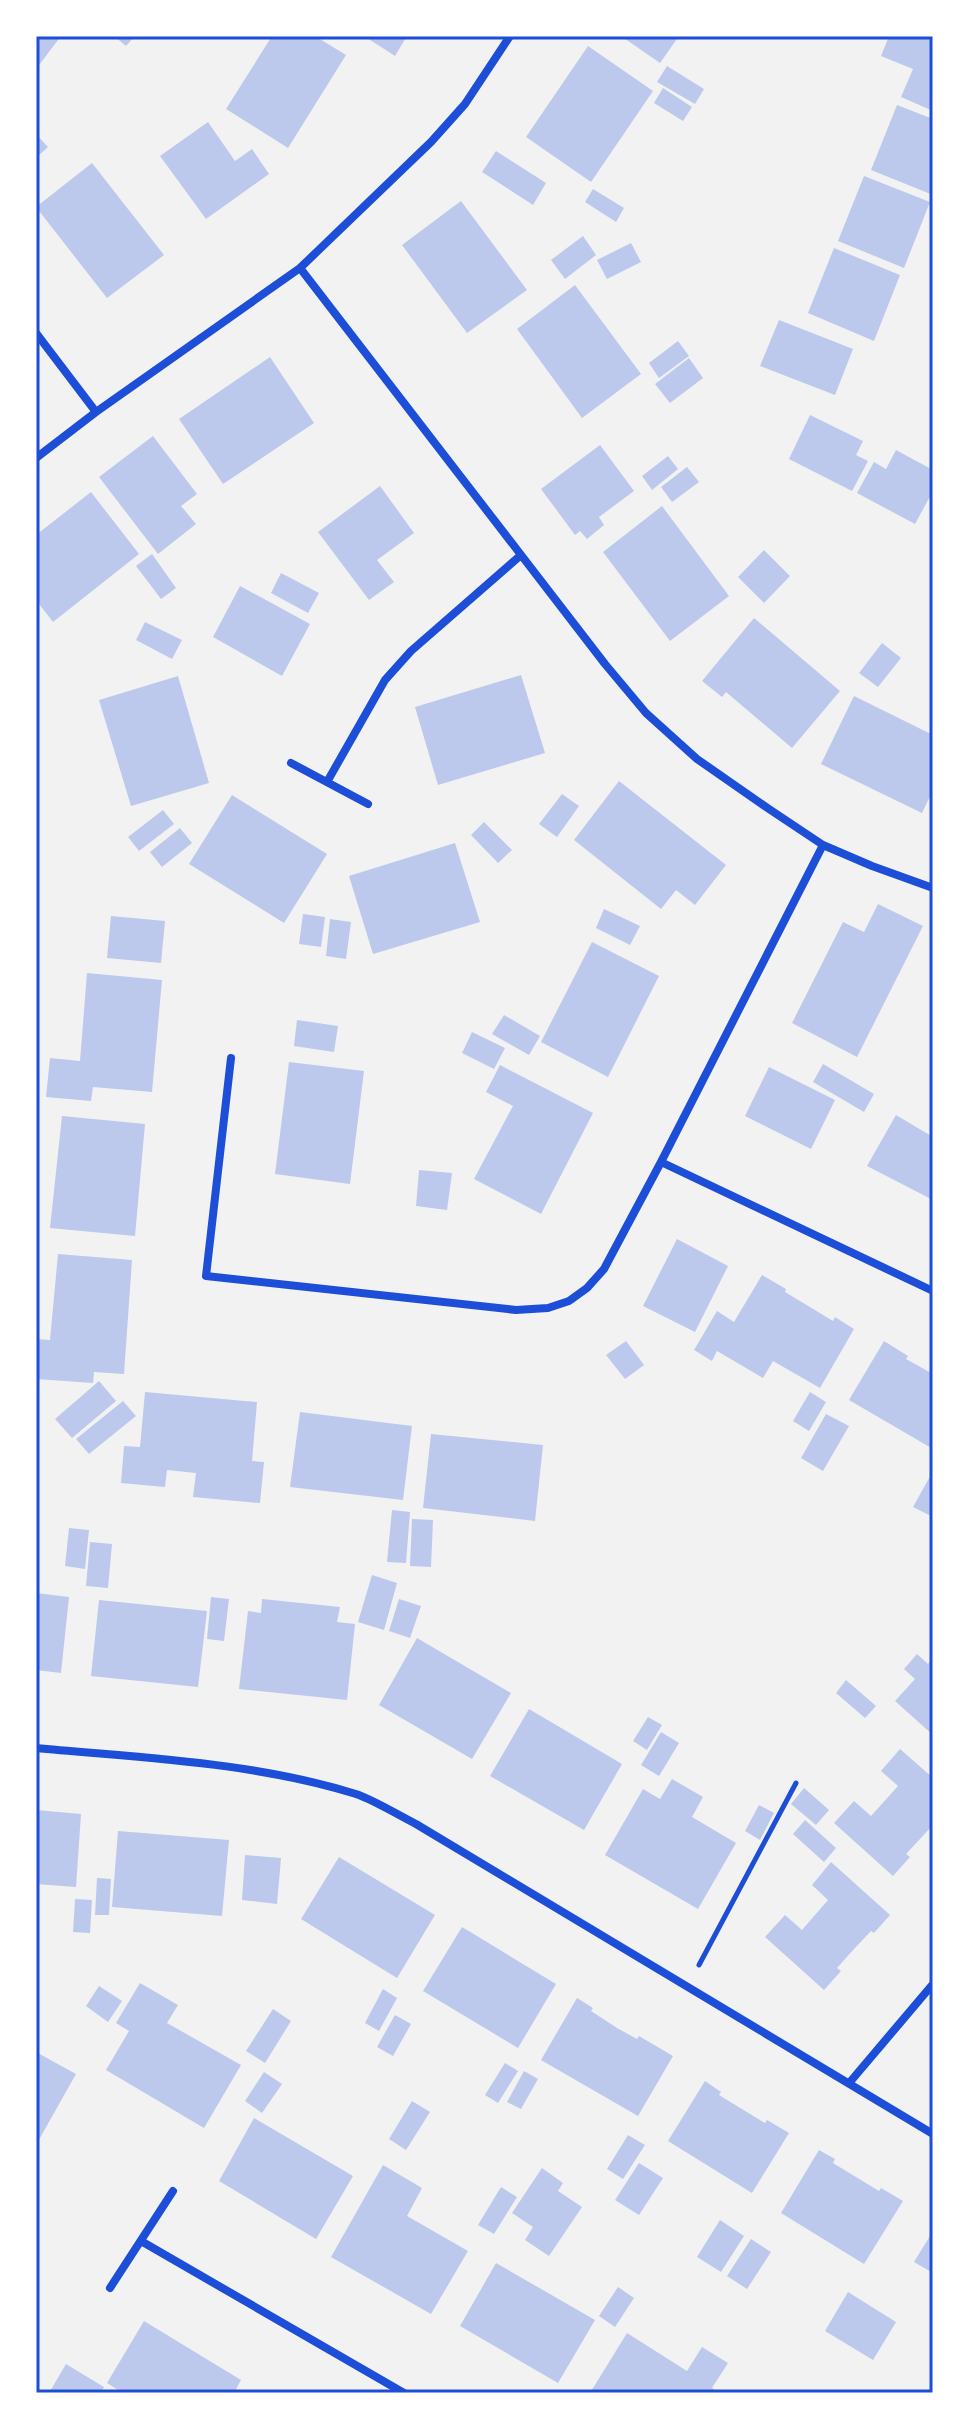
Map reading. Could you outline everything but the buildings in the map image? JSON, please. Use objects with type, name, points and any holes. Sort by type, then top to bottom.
[{"type":"street","points":[[36,458],[300,268],[431,142],[465,104],[510,36]]},
{"type":"street","points":[[300,268],[646,713],[697,759],[823,845],[933,888]]},
{"type":"street","points":[[36,333],[96,412]]},
{"type":"street","points":[[327,782],[385,680],[411,651],[521,555]]},
{"type":"street","points":[[291,763],[368,804]]},
{"type":"street","points":[[231,1058],[206,1276],[516,1310],[548,1308],[569,1301],[587,1288],[604,1269],[823,845]]},
{"type":"street","points":[[661,1162],[933,1291]]},
{"type":"street","points":[[36,1748],[236,1767],[297,1778],[359,1795],[416,1824],[933,2134]]},
{"type":"street","points":[[850,2082],[933,1984]]},
{"type":"street","points":[[110,2288],[173,2191]]},
{"type":"street","points":[[141,2241],[404,2393]]},
{"type":"path","points":[[687,1987],[796,1783]]}]
